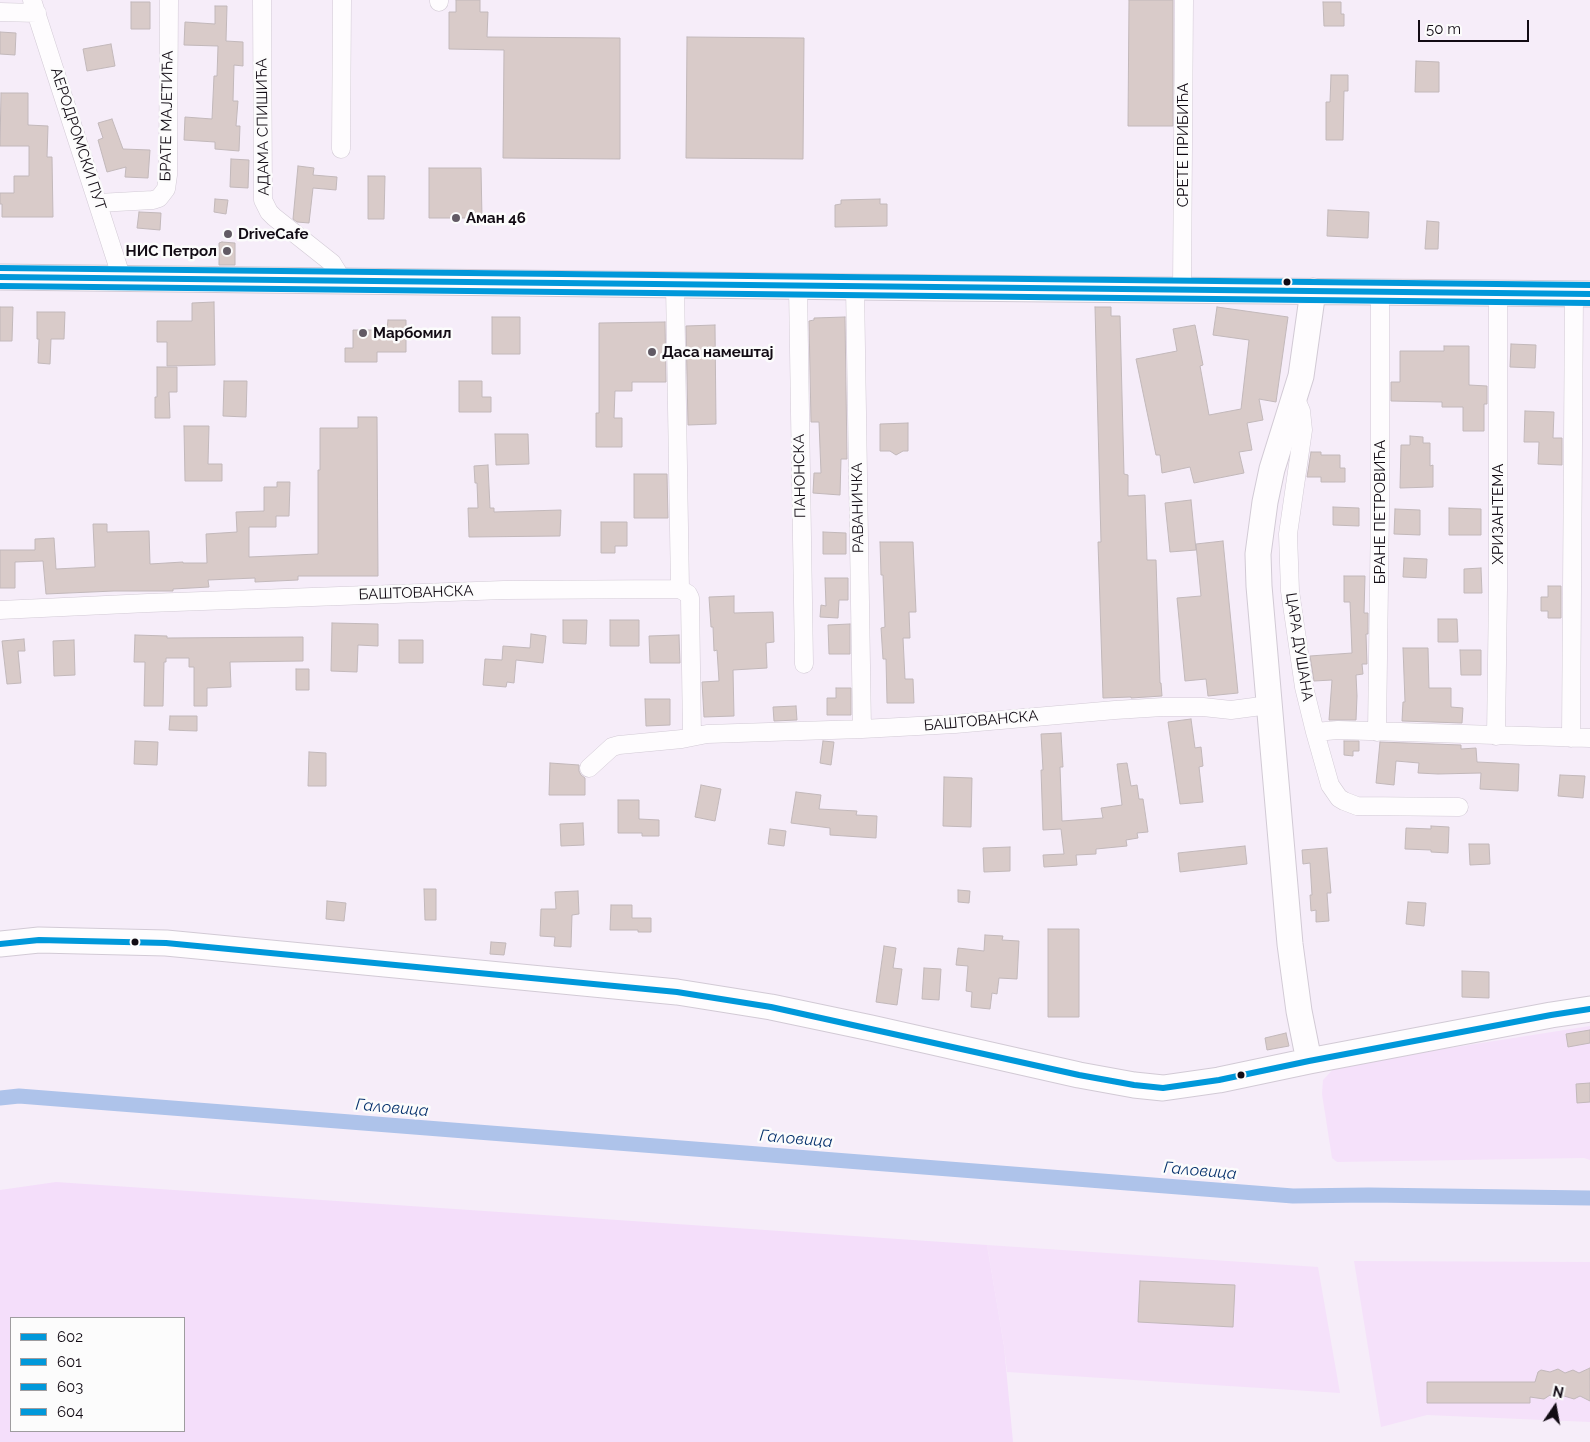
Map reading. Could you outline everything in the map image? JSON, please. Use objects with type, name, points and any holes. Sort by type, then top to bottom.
[{"type":"street","name":"БРАТЕ МАЈЕТИЋА","points":[[98,203],[152,200],[159,198],[166,189],[168,175],[169,0]]},
{"type":"street","name":"АДАМА СПИШИЋА","points":[[262,0],[263,200],[269,212],[332,263],[341,281]]},
{"type":"street","points":[[341,149],[342,0]]},
{"type":"street","name":"СРЕТЕ ПРИБИЋА","points":[[1182,290],[1184,0]]},
{"type":"street","name":"АЕРОДРОМСКИ ПУТ","points":[[34,6],[122,279]]},
{"type":"street","points":[[0,12],[34,6]]},
{"type":"street","points":[[0,277],[1582,294],[1571,738]]},
{"type":"street","points":[[674,285],[680,589],[688,594],[690,598],[692,736]]},
{"type":"street","name":"ПАНОНСКА","points":[[798,287],[804,664]]},
{"type":"street","name":"РАВАНИЧКА","points":[[855,287],[862,729]]},
{"type":"street","points":[[1309,1061],[1299,1011],[1290,944],[1266,706],[1259,586],[1259,540],[1264,502],[1272,469],[1301,376],[1313,291]]},
{"type":"street","name":"БРАНЕ ПЕТРОВИЋА","points":[[1377,732],[1380,291]]},
{"type":"street","name":"ХРИЗАНТЕМА","points":[[1496,736],[1498,293]]},
{"type":"street","name":"ЦАРА ДУШАНА","points":[[1295,398],[1302,414],[1303,430],[1288,534],[1288,568],[1300,667],[1330,785],[1335,793],[1344,801],[1357,806],[1458,806]]},
{"type":"street","name":"БАШТОВАНСКА","points":[[0,610],[504,590],[680,589]]},
{"type":"street","name":"БАШТОВАНСКА","points":[[589,768],[612,747],[620,744],[682,739],[692,736],[768,731],[862,729],[955,724],[1125,709],[1189,707],[1243,710],[1266,706]]},
{"type":"street","points":[[1315,732],[1338,730],[1590,738]]},
{"type":"street","points":[[0,944],[39,940],[166,943],[677,992],[770,1007],[1134,1086],[1163,1088],[1219,1080],[1551,1014],[1590,1009]]},
{"type":"shaded area","points":[[1590,1026],[1590,1160],[1584,1158],[1337,1162],[1332,1158],[1322,1094],[1323,1080],[1339,1063],[1354,1063]]},
{"type":"shaded area","points":[[56,1182],[987,1245],[1004,1346],[1013,1442],[0,1442],[0,1190]]},
{"type":"shaded area","points":[[987,1245],[1318,1267],[1340,1393],[1007,1372]]},
{"type":"shaded area","points":[[1354,1261],[1590,1262],[1590,1422],[1427,1415],[1381,1427]]},
{"type":"building","points":[[456,0],[480,0],[480,12],[488,12],[487,37],[620,38],[620,159],[503,158],[504,50],[449,49],[449,12],[456,12]]},
{"type":"building","points":[[1129,0],[1173,0],[1173,126],[1128,126]]},
{"type":"building","points":[[131,2],[150,2],[150,29],[131,29]]},
{"type":"building","points":[[1323,2],[1341,2],[1344,26],[1324,26]]},
{"type":"building","points":[[215,6],[227,6],[226,41],[243,42],[243,66],[234,65],[233,101],[238,101],[236,126],[240,126],[239,151],[215,149],[215,142],[184,140],[185,117],[212,119],[214,76],[217,76],[218,46],[184,45],[185,22],[215,24]]},
{"type":"building","points":[[0,32],[16,33],[15,55],[0,54]]},
{"type":"building","points":[[687,37],[804,38],[803,159],[686,158]]},
{"type":"building","points":[[111,44],[115,66],[87,71],[83,49]]},
{"type":"building","points":[[1416,61],[1439,62],[1439,92],[1415,92]]},
{"type":"building","points":[[1331,75],[1348,75],[1348,91],[1344,91],[1343,140],[1326,140],[1326,102],[1330,102]]},
{"type":"building","points":[[1,93],[28,93],[28,125],[48,126],[47,157],[52,157],[53,217],[2,217],[0,193],[14,193],[14,176],[29,176],[29,146],[0,146]]},
{"type":"building","points":[[112,119],[123,149],[150,150],[148,178],[125,177],[126,167],[107,172],[98,140],[103,138],[98,123]]},
{"type":"building","points":[[231,159],[249,160],[248,188],[230,187]]},
{"type":"building","points":[[298,166],[314,168],[313,175],[337,177],[336,190],[313,188],[309,223],[297,222],[293,219]]},
{"type":"building","points":[[429,168],[481,168],[482,218],[429,218]]},
{"type":"building","points":[[368,176],[385,176],[384,219],[368,219]]},
{"type":"building","points":[[215,199],[228,200],[226,214],[214,212]]},
{"type":"building","points":[[880,199],[880,204],[887,204],[887,226],[835,227],[835,205],[841,204],[841,200]]},
{"type":"building","points":[[1328,210],[1369,212],[1368,238],[1327,236]]},
{"type":"building","points":[[139,212],[161,213],[160,230],[137,228]]},
{"type":"building","points":[[1427,221],[1439,222],[1438,249],[1425,249]]},
{"type":"building","name":"НИС Петрол","points":[[219,243],[235,243],[235,265],[219,265]]},
{"type":"building","points":[[214,302],[215,365],[167,366],[167,342],[157,342],[157,321],[192,321],[192,303]]},
{"type":"building","points":[[0,307],[13,307],[12,341],[0,341]]},
{"type":"building","points":[[1095,307],[1111,307],[1111,316],[1120,316],[1124,474],[1128,475],[1128,496],[1145,495],[1147,560],[1156,560],[1162,696],[1103,698],[1098,542],[1101,542]]},
{"type":"building","points":[[1217,307],[1288,317],[1276,402],[1259,399],[1263,420],[1247,423],[1252,450],[1239,452],[1244,473],[1194,483],[1190,467],[1162,473],[1160,455],[1156,455],[1136,359],[1177,351],[1173,329],[1195,325],[1203,365],[1200,366],[1209,415],[1241,409],[1249,340],[1213,335]]},
{"type":"building","points":[[37,312],[65,312],[64,339],[51,339],[50,364],[38,363]]},
{"type":"building","points":[[492,317],[520,317],[520,354],[492,354]]},
{"type":"building","points":[[845,317],[847,459],[841,459],[840,495],[813,493],[814,473],[821,473],[819,422],[811,422],[809,321],[814,320],[814,318]]},
{"type":"building","points":[[388,320],[406,320],[406,352],[377,352],[377,362],[345,362],[345,348],[353,348],[353,330],[387,330]]},
{"type":"building","points":[[665,322],[666,382],[632,382],[632,391],[615,391],[614,418],[622,418],[622,447],[596,447],[596,413],[599,413],[599,323]]},
{"type":"building","points":[[715,325],[716,424],[688,425],[686,326]]},
{"type":"building","points":[[1511,344],[1536,345],[1535,368],[1510,367]]},
{"type":"building","points":[[1444,346],[1469,346],[1469,385],[1487,386],[1487,404],[1484,404],[1484,431],[1463,431],[1463,407],[1442,407],[1442,402],[1391,401],[1391,382],[1400,382],[1400,351],[1444,351]]},
{"type":"building","points":[[157,367],[177,367],[177,392],[169,392],[170,418],[155,418]]},
{"type":"building","points":[[224,381],[247,381],[246,417],[223,416]]},
{"type":"building","points":[[459,381],[482,381],[482,397],[491,397],[491,412],[459,412]]},
{"type":"building","points":[[1525,411],[1554,412],[1553,438],[1562,438],[1562,465],[1538,464],[1539,442],[1524,442]]},
{"type":"building","points":[[358,417],[377,417],[378,576],[298,576],[298,580],[255,582],[255,578],[208,580],[209,587],[173,589],[173,591],[46,594],[43,561],[15,562],[15,588],[0,588],[0,550],[35,550],[35,539],[54,538],[56,569],[95,567],[93,524],[107,524],[107,532],[149,531],[150,564],[207,563],[206,534],[237,532],[236,512],[264,511],[264,487],[277,487],[277,482],[290,482],[289,516],[276,516],[276,527],[249,527],[249,557],[318,554],[320,428],[358,428]]},
{"type":"building","points":[[908,423],[908,451],[903,451],[896,455],[890,451],[880,451],[880,424]]},
{"type":"building","points":[[184,426],[209,426],[208,464],[222,464],[222,481],[185,481]]},
{"type":"building","points":[[495,434],[528,434],[529,464],[496,465]]},
{"type":"building","points":[[1410,436],[1423,437],[1423,443],[1430,443],[1430,466],[1433,465],[1433,487],[1400,488],[1401,445],[1410,445]]},
{"type":"building","points":[[1311,452],[1321,452],[1321,455],[1340,455],[1340,468],[1345,468],[1345,482],[1321,482],[1321,477],[1307,477]]},
{"type":"building","points":[[488,465],[490,508],[494,508],[494,512],[561,510],[560,536],[469,537],[468,508],[478,508],[474,466]]},
{"type":"building","points":[[634,474],[667,474],[668,518],[634,518]]},
{"type":"building","points":[[1191,500],[1196,550],[1170,552],[1165,503]]},
{"type":"building","points":[[1333,507],[1359,508],[1359,526],[1333,525]]},
{"type":"building","points":[[1449,508],[1481,509],[1481,535],[1449,535]]},
{"type":"building","points":[[1395,509],[1420,510],[1420,535],[1394,534]]},
{"type":"building","points":[[601,522],[627,522],[627,546],[615,546],[615,553],[601,553]]},
{"type":"building","points":[[823,532],[846,533],[846,554],[823,554]]},
{"type":"building","points":[[1223,541],[1238,693],[1208,696],[1206,679],[1185,681],[1177,598],[1201,596],[1196,544]]},
{"type":"building","points":[[880,542],[913,542],[916,612],[909,612],[910,638],[903,638],[905,679],[913,679],[914,703],[887,703],[886,659],[883,659],[881,628],[885,627]]},
{"type":"building","points":[[1404,558],[1427,559],[1426,578],[1403,577]]},
{"type":"building","points":[[1481,568],[1482,593],[1464,593],[1464,569]]},
{"type":"building","points":[[1344,576],[1365,576],[1364,613],[1368,613],[1368,634],[1366,634],[1367,664],[1362,664],[1363,674],[1356,675],[1356,720],[1329,720],[1332,680],[1314,681],[1310,656],[1352,653],[1350,602],[1344,602]]},
{"type":"building","points":[[825,578],[848,578],[848,600],[839,600],[838,618],[820,617],[821,605],[826,606]]},
{"type":"building","points":[[1548,586],[1561,586],[1561,618],[1548,618],[1548,611],[1541,611],[1541,597],[1548,597]]},
{"type":"building","points":[[734,596],[734,613],[773,612],[774,642],[766,643],[767,668],[733,670],[734,716],[704,717],[702,682],[719,681],[717,650],[714,651],[709,597]]},
{"type":"building","points":[[1438,619],[1457,619],[1458,642],[1438,642]]},
{"type":"building","points":[[563,620],[587,620],[586,644],[563,643]]},
{"type":"building","points":[[610,620],[639,620],[639,646],[610,646]]},
{"type":"building","points":[[332,623],[378,624],[378,646],[358,645],[357,672],[331,671]]},
{"type":"building","points":[[850,624],[850,654],[829,654],[828,625]]},
{"type":"building","points":[[531,634],[546,636],[543,663],[516,660],[514,683],[507,682],[506,687],[483,685],[485,659],[502,660],[503,646],[530,648]]},
{"type":"building","points":[[135,635],[167,636],[167,638],[303,637],[303,661],[230,662],[231,687],[207,688],[207,706],[194,706],[194,667],[189,667],[189,658],[166,658],[166,662],[164,662],[163,706],[144,706],[145,662],[134,662]]},
{"type":"building","points":[[679,635],[680,663],[650,663],[649,636]]},
{"type":"building","points":[[24,639],[25,651],[18,651],[21,683],[7,684],[2,641]]},
{"type":"building","points":[[74,640],[75,675],[54,676],[53,641]]},
{"type":"building","points":[[399,640],[423,640],[423,663],[399,663]]},
{"type":"building","points":[[1403,648],[1428,648],[1429,688],[1451,688],[1451,707],[1463,708],[1462,723],[1402,721],[1403,702],[1405,702]]},
{"type":"building","points":[[1460,650],[1481,650],[1481,675],[1461,675]]},
{"type":"building","points":[[296,669],[309,669],[309,690],[296,690]]},
{"type":"building","points":[[836,688],[851,688],[851,715],[827,715],[827,698],[836,698]]},
{"type":"building","points":[[645,699],[670,699],[670,725],[646,726]]},
{"type":"building","points":[[796,706],[797,720],[774,721],[773,707]]},
{"type":"building","points":[[170,716],[197,716],[197,731],[169,730]]},
{"type":"building","points":[[1191,719],[1195,748],[1201,747],[1203,766],[1199,767],[1203,802],[1180,804],[1168,722]]},
{"type":"building","points":[[1061,733],[1063,767],[1060,767],[1062,821],[1103,818],[1101,808],[1122,805],[1117,764],[1127,763],[1131,786],[1137,785],[1139,799],[1143,799],[1148,832],[1137,833],[1138,838],[1126,840],[1127,846],[1096,849],[1096,854],[1076,855],[1077,865],[1044,867],[1043,855],[1064,854],[1061,829],[1043,830],[1041,734]]},
{"type":"building","points":[[135,741],[158,742],[157,765],[134,764]]},
{"type":"building","points":[[823,741],[834,742],[831,765],[820,763]]},
{"type":"building","points":[[1344,741],[1359,741],[1359,751],[1353,751],[1353,756],[1344,755]]},
{"type":"building","points":[[1380,742],[1461,745],[1461,749],[1476,748],[1477,762],[1519,764],[1518,791],[1480,789],[1481,773],[1418,773],[1419,763],[1396,761],[1394,785],[1376,783]]},
{"type":"building","points":[[309,752],[326,753],[326,786],[308,786]]},
{"type":"building","points":[[550,763],[579,765],[579,771],[585,778],[585,795],[549,795]]},
{"type":"building","points":[[1560,775],[1585,776],[1583,798],[1558,796]]},
{"type":"building","points":[[944,777],[972,778],[971,827],[943,826]]},
{"type":"building","points":[[701,785],[721,789],[715,821],[695,817]]},
{"type":"building","points":[[796,792],[821,795],[819,809],[857,811],[856,815],[877,816],[876,838],[830,835],[830,828],[791,823]]},
{"type":"building","points":[[618,800],[639,800],[639,819],[659,820],[659,836],[642,836],[642,833],[618,833]]},
{"type":"building","points":[[583,823],[584,845],[561,846],[560,824]]},
{"type":"building","points":[[1431,826],[1449,827],[1448,853],[1405,849],[1406,828],[1431,829]]},
{"type":"building","points":[[770,829],[786,831],[784,846],[768,844]]},
{"type":"building","points":[[1469,844],[1489,844],[1490,864],[1470,865]]},
{"type":"building","points":[[1245,846],[1247,864],[1180,872],[1178,853]]},
{"type":"building","points":[[1010,847],[1010,871],[984,872],[983,848]]},
{"type":"building","points":[[1327,848],[1331,893],[1327,893],[1329,921],[1316,922],[1316,910],[1311,911],[1310,863],[1303,864],[1302,850]]},
{"type":"building","points":[[424,889],[436,889],[436,920],[425,920]]},
{"type":"building","points":[[958,890],[970,891],[969,903],[958,902]]},
{"type":"building","points":[[578,891],[579,914],[572,915],[571,947],[554,946],[555,937],[540,936],[541,909],[556,909],[555,892]]},
{"type":"building","points":[[327,901],[346,903],[344,921],[326,919]]},
{"type":"building","points":[[1408,902],[1426,903],[1424,926],[1406,924]]},
{"type":"building","points":[[611,905],[632,905],[632,918],[651,918],[651,932],[610,930]]},
{"type":"building","points":[[1048,929],[1079,929],[1079,1017],[1048,1017]]},
{"type":"building","points":[[985,935],[1003,936],[1002,940],[1019,941],[1017,979],[999,978],[997,994],[992,993],[990,1009],[971,1007],[972,992],[966,991],[968,966],[956,965],[958,948],[984,951]]},
{"type":"building","points":[[491,942],[506,943],[504,955],[490,954]]},
{"type":"building","points":[[884,946],[896,948],[893,968],[902,969],[897,1005],[876,1002]]},
{"type":"building","points":[[924,968],[941,969],[939,1000],[922,999]]},
{"type":"building","points":[[1462,971],[1489,972],[1489,998],[1462,997]]},
{"type":"building","points":[[1590,1030],[1590,1043],[1568,1047],[1566,1034]]},
{"type":"building","points":[[1286,1033],[1289,1046],[1267,1050],[1265,1038]]},
{"type":"building","points":[[1590,1083],[1590,1102],[1577,1103],[1576,1084]]},
{"type":"building","points":[[1140,1281],[1235,1285],[1233,1327],[1138,1322]]},
{"type":"building","points":[[1590,1368],[1590,1401],[1580,1396],[1574,1399],[1564,1396],[1556,1399],[1550,1395],[1544,1399],[1530,1397],[1530,1403],[1427,1403],[1427,1382],[1535,1382],[1538,1372],[1541,1370],[1550,1372],[1558,1369],[1565,1373],[1573,1370],[1579,1373]]},
{"type":"waterway","name":"Галовица","points":[[0,1098],[19,1096],[1293,1196],[1369,1195],[1590,1198]]},
{"type":"transit line","name":"604","points":[[0,268],[1590,285]]},
{"type":"transit line","name":"601","points":[[0,277],[1590,294]]},
{"type":"transit line","name":"603","points":[[0,286],[1590,303]]},
{"type":"transit line","name":"602","points":[[0,944],[39,940],[166,943],[677,992],[771,1007],[1079,1075],[1163,1088],[1219,1080],[1309,1061],[1590,1009]]},
{"type":"place","name":"Аман 46","points":[[456,218]]},
{"type":"place","name":"DriveCafe","points":[[228,234]]},
{"type":"place","name":"НИС Петрол","points":[[227,251]]},
{"type":"place","name":"Марбомил","points":[[363,333]]},
{"type":"place","name":"Даса намештај","points":[[652,352]]}]
